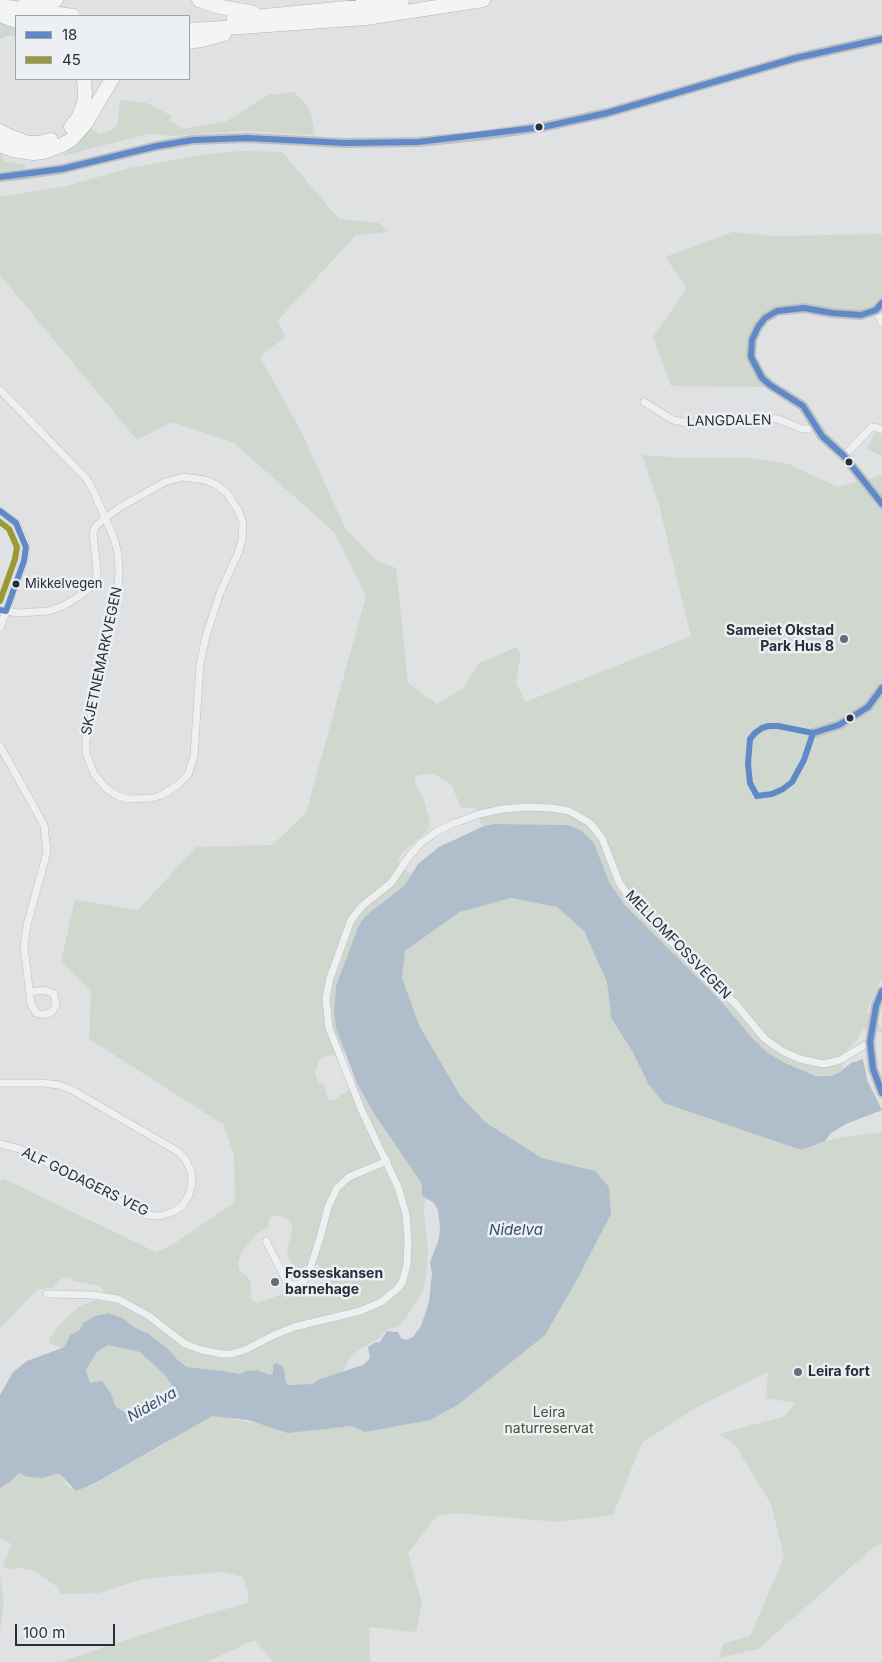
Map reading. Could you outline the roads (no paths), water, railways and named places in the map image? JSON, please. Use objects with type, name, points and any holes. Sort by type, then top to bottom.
[{"type":"highway","points":[[5,12],[56,0]]},
{"type":"highway","points":[[199,0],[216,6],[268,15]]},
{"type":"highway","points":[[190,21],[317,12],[402,0]]},
{"type":"highway","points":[[190,30],[242,28],[366,18],[483,0]]},
{"type":"highway","points":[[5,12],[56,15]]},
{"type":"highway","points":[[5,12],[15,20]]},
{"type":"highway","points":[[190,42],[242,28]]},
{"type":"highway","points":[[0,131],[28,143],[39,143],[57,138],[73,126],[82,110],[85,93],[84,80]]},
{"type":"highway","points":[[0,145],[13,150],[33,153],[44,152],[62,145],[72,139],[86,123],[111,80]]},
{"type":"main road","points":[[0,176],[62,169],[156,146],[193,140],[247,138],[345,143],[418,142],[543,127],[607,113],[796,58],[882,39]]},
{"type":"main road","points":[[879,306],[861,315],[832,313],[804,308],[789,308],[777,311],[766,318],[758,327],[751,347],[751,357],[762,378],[803,406],[822,436],[844,456],[882,504]]},
{"type":"main road","points":[[813,733],[838,725],[868,707],[882,688]]},
{"type":"main road","points":[[882,991],[876,1006],[870,1042],[875,1077],[882,1093]]},
{"type":"street","points":[[879,306],[882,323]]},
{"type":"street","name":"SKJETNEMARKVEGEN","points":[[0,390],[86,478],[114,538],[118,554],[118,592],[90,717],[86,753],[94,774],[107,788],[118,796],[129,799],[152,798],[171,790],[188,775],[195,747],[200,665],[206,636],[220,593],[239,551],[243,523],[238,510],[227,493],[217,485],[205,480],[189,477],[165,482],[122,506],[105,518]]},
{"type":"street","name":"LANGDALEN","points":[[644,402],[673,420],[695,424],[746,418],[766,418],[778,420],[802,429],[808,429],[816,425]]},
{"type":"street","points":[[844,456],[872,427],[882,429]]},
{"type":"street","points":[[0,511],[16,522],[26,547],[24,562],[3,610],[0,628]]},
{"type":"street","points":[[3,610],[18,613],[48,610],[63,606],[78,598],[93,585],[97,570],[93,533],[95,527],[105,518]]},
{"type":"street","points":[[0,746],[44,825],[47,852],[26,925],[24,948],[30,992]]},
{"type":"street","name":"MELLOMFOSSVEGEN","points":[[47,1294],[93,1295],[118,1300],[140,1310],[185,1344],[202,1350],[231,1354],[245,1350],[289,1329],[360,1311],[381,1302],[396,1290],[402,1283],[408,1265],[406,1214],[398,1187],[362,1111],[329,1028],[326,999],[330,978],[351,920],[362,906],[391,883],[421,843],[436,832],[452,824],[480,814],[502,809],[552,808],[569,811],[590,823],[602,838],[619,882],[630,899],[708,980],[735,1003],[764,1038],[782,1050],[800,1060],[824,1064],[840,1060],[870,1042]]},
{"type":"street","name":"ALF GODAGERS VEG","points":[[0,1083],[59,1085],[72,1090],[177,1151],[185,1159],[191,1171],[192,1182],[189,1195],[182,1206],[173,1212],[159,1216],[146,1215],[20,1149],[0,1144]]},
{"type":"street","points":[[266,1241],[287,1282],[293,1286],[304,1282],[320,1238],[328,1207],[337,1188],[350,1177],[387,1161]]},
{"type":"water","name":"Nidelva","points":[[494,824],[569,825],[582,831],[594,843],[609,882],[624,904],[720,1000],[754,1040],[768,1053],[787,1064],[816,1076],[831,1076],[840,1072],[851,1063],[863,1059],[868,1082],[882,1110],[846,1124],[831,1133],[825,1141],[801,1150],[664,1103],[649,1085],[632,1051],[611,1018],[607,982],[584,931],[557,907],[511,898],[460,912],[405,951],[402,978],[420,1027],[460,1095],[485,1122],[542,1158],[595,1171],[609,1187],[611,1214],[579,1276],[545,1335],[459,1404],[430,1420],[365,1432],[352,1426],[288,1433],[248,1420],[212,1416],[95,1483],[76,1491],[59,1473],[43,1478],[28,1477],[19,1473],[0,1488],[0,1395],[13,1372],[27,1361],[65,1346],[70,1335],[80,1330],[83,1323],[95,1316],[109,1313],[122,1318],[139,1330],[148,1333],[187,1367],[240,1374],[257,1370],[270,1375],[273,1373],[273,1365],[277,1363],[283,1367],[285,1381],[288,1385],[312,1384],[320,1379],[363,1365],[370,1358],[368,1347],[380,1342],[387,1331],[398,1332],[401,1338],[406,1340],[413,1337],[421,1326],[429,1302],[432,1273],[430,1262],[439,1239],[438,1210],[434,1203],[422,1196],[420,1181],[373,1112],[356,1081],[336,1028],[334,1013],[336,986],[362,920],[404,886],[418,864],[439,847],[484,826]],"holes":[[[108,1345],[140,1352],[165,1375],[174,1389],[163,1399],[146,1402],[146,1409],[132,1416],[116,1407],[111,1394],[102,1381],[90,1383],[86,1370],[97,1352]]]},
{"type":"place","name":"Mikkelvegen","points":[[16,584]]},
{"type":"place","name":"Sameiet Okstad Park Hus 8","points":[[844,639]]},
{"type":"place","name":"Fosseskansen barnehage","points":[[275,1282]]},
{"type":"place","name":"Leira fort","points":[[798,1372]]},
{"type":"park label","name":"Leira naturreservat","points":[[549,1422]]}]
